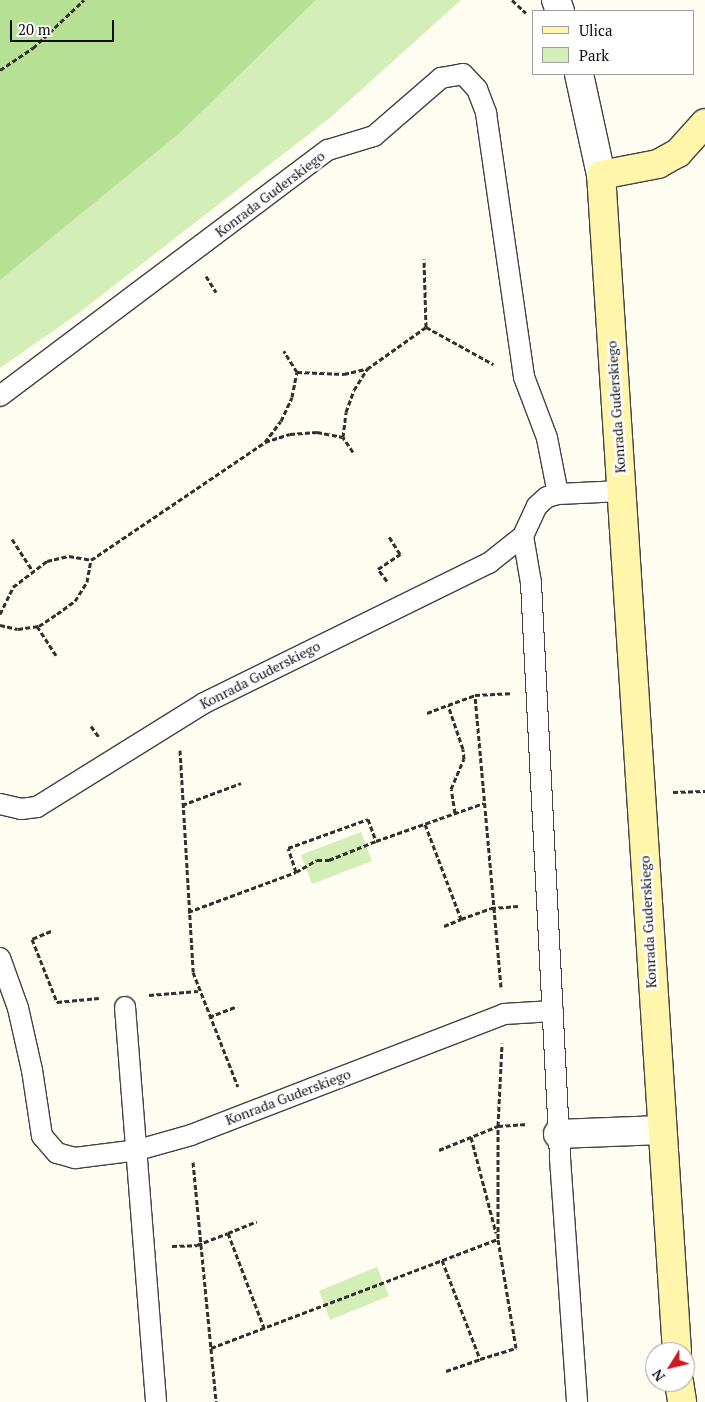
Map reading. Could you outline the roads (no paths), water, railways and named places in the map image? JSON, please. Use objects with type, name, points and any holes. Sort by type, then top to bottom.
[{"type":"street","points":[[579,75],[601,175],[658,164],[678,153],[705,123]]},
{"type":"street","name":"Konrada Guderskiego","points":[[601,175],[661,1130],[676,1342]]},
{"type":"street","points":[[558,1134],[661,1130]]},
{"type":"lane","name":"Konrada Guderskiego","points":[[0,396],[328,150],[374,136],[441,78],[463,74],[477,89],[486,113],[524,377],[547,438],[558,494]]},
{"type":"lane","name":"Konrada Guderskiego","points":[[0,804],[21,809],[37,807],[181,717],[265,671],[489,563],[523,536],[537,506],[558,494],[622,491]]},
{"type":"lane","points":[[523,536],[531,583],[558,1134],[577,1402]]},
{"type":"lane","name":"Konrada Guderskiego","points":[[0,958],[18,1008],[32,1070],[42,1136],[48,1145],[57,1152],[75,1158],[138,1150],[191,1134],[504,1014],[553,1011]]},
{"type":"lane","points":[[126,1007],[156,1402]]}]
